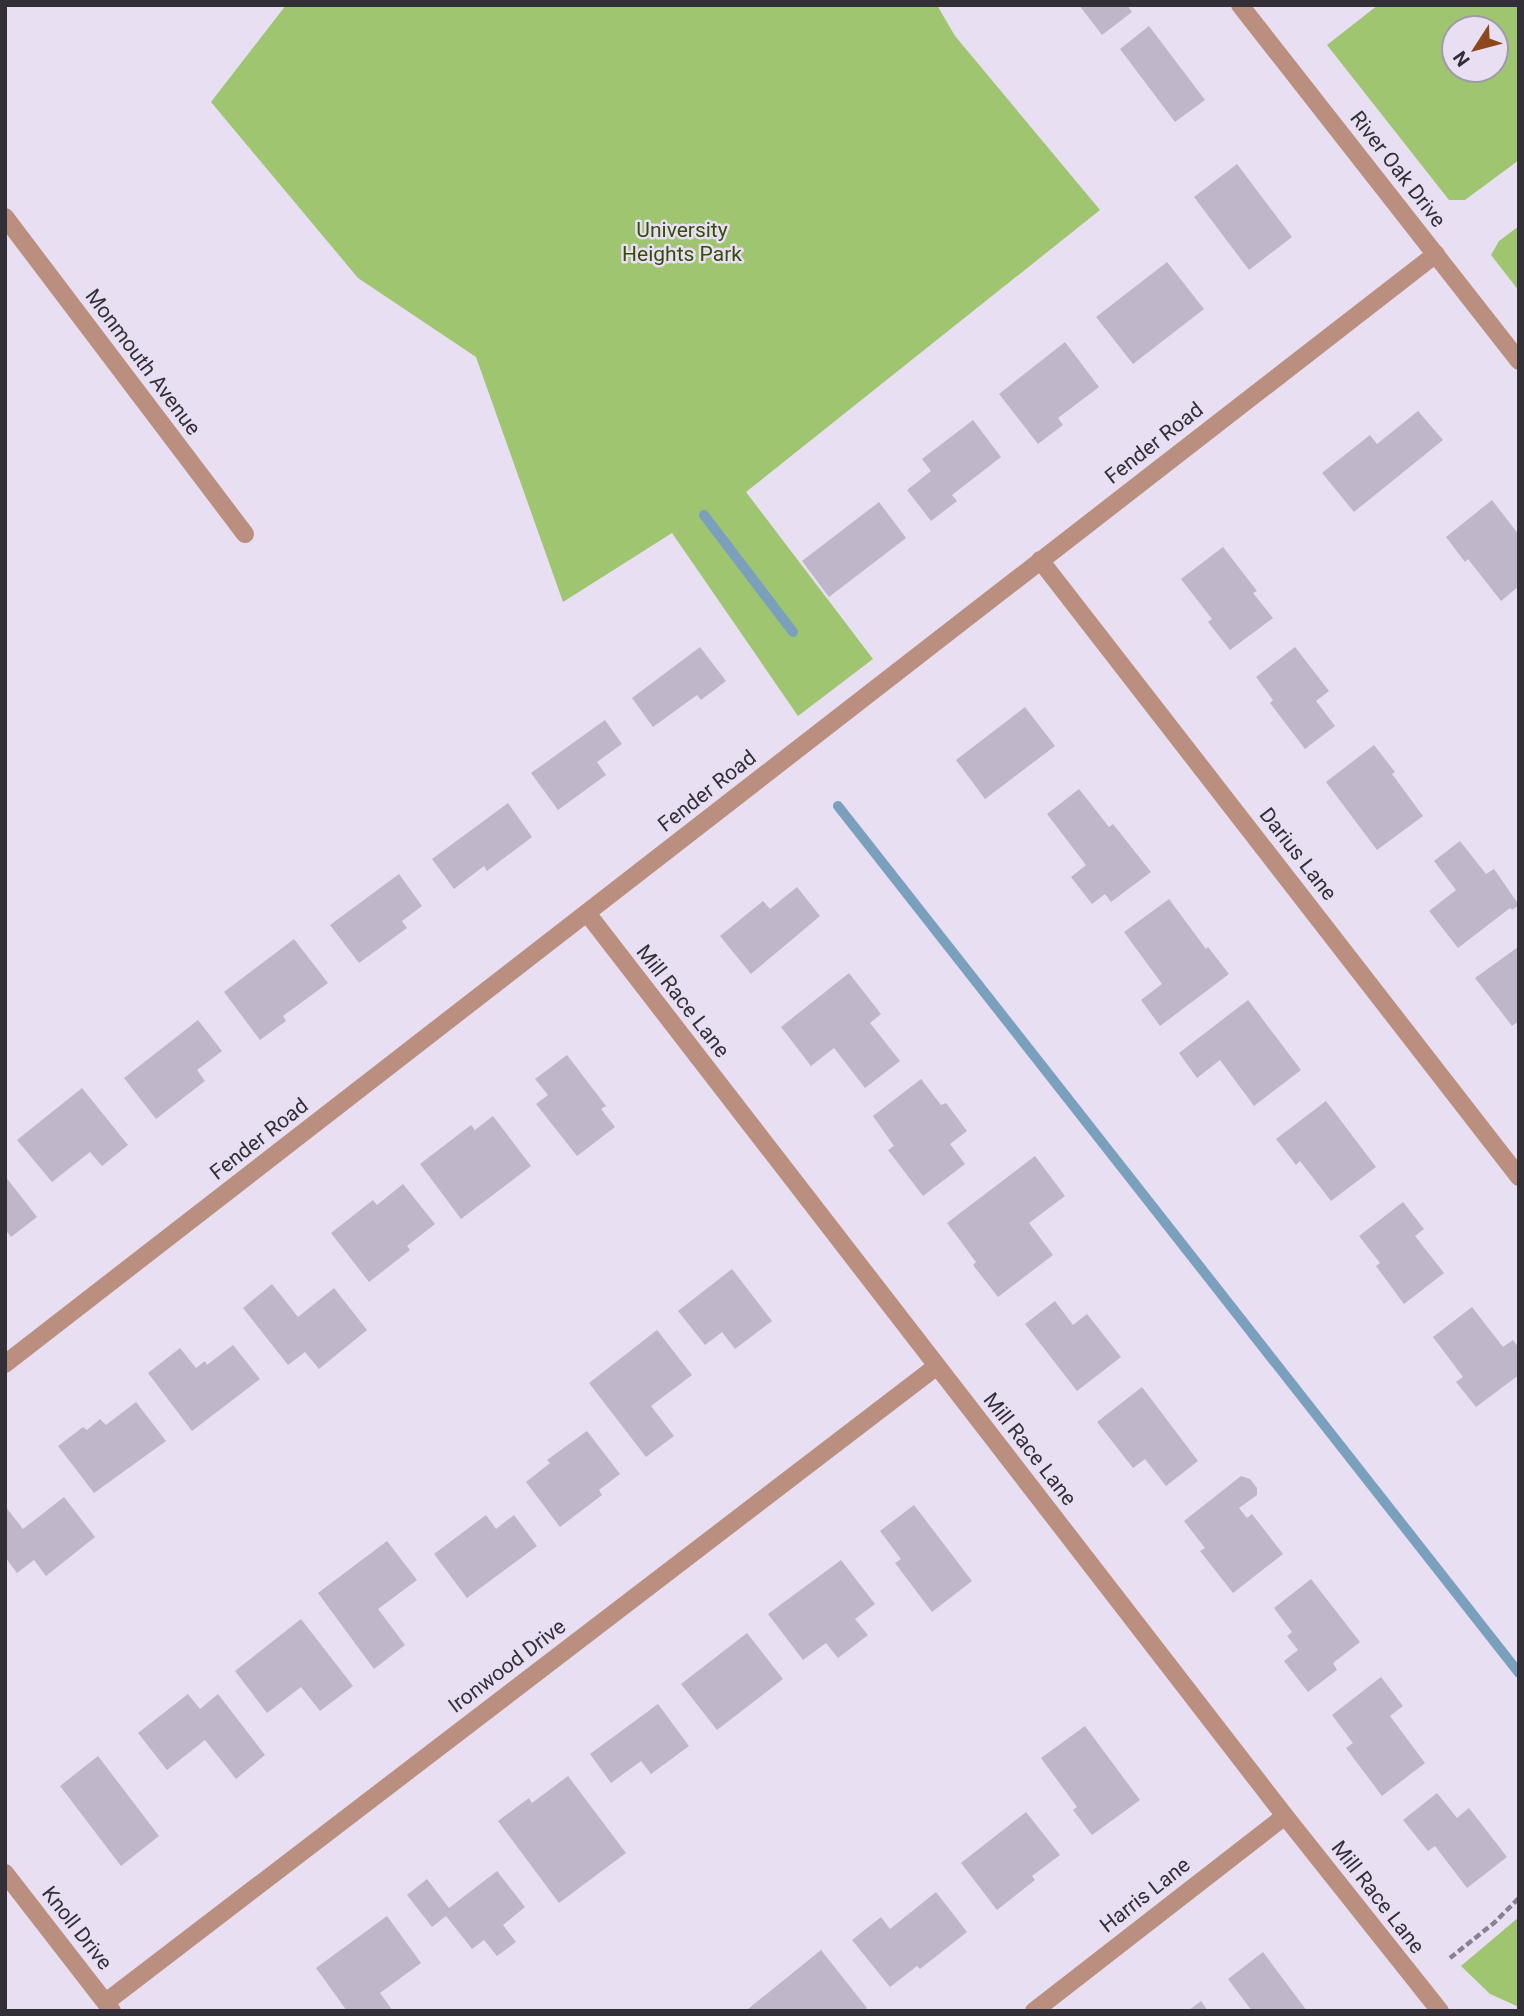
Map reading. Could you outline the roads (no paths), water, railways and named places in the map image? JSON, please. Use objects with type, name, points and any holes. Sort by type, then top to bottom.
[{"type":"street","name":"River Oak Drive","points":[[1240,5],[1519,361]]},
{"type":"street","name":"Monmouth Avenue","points":[[5,217],[245,534]]},
{"type":"street","name":"Fender Road","points":[[5,1364],[1436,254]]},
{"type":"street","name":"Darius Lane","points":[[1040,560],[1519,1177]]},
{"type":"street","name":"Mill Race Lane","points":[[587,913],[1285,1816],[1440,2011]]},
{"type":"street","name":"Ironwood Drive","points":[[109,2007],[937,1366]]},
{"type":"street","name":"Harris Lane","points":[[1034,2011],[1285,1816]]},
{"type":"street","name":"Knoll Drive","points":[[5,1873],[109,2007]]},
{"type":"waterway","points":[[704,515],[793,632]]},
{"type":"waterway","points":[[838,806],[1519,1673]]},
{"type":"park label","name":"University Heights Park","points":[[682,242]]}]
